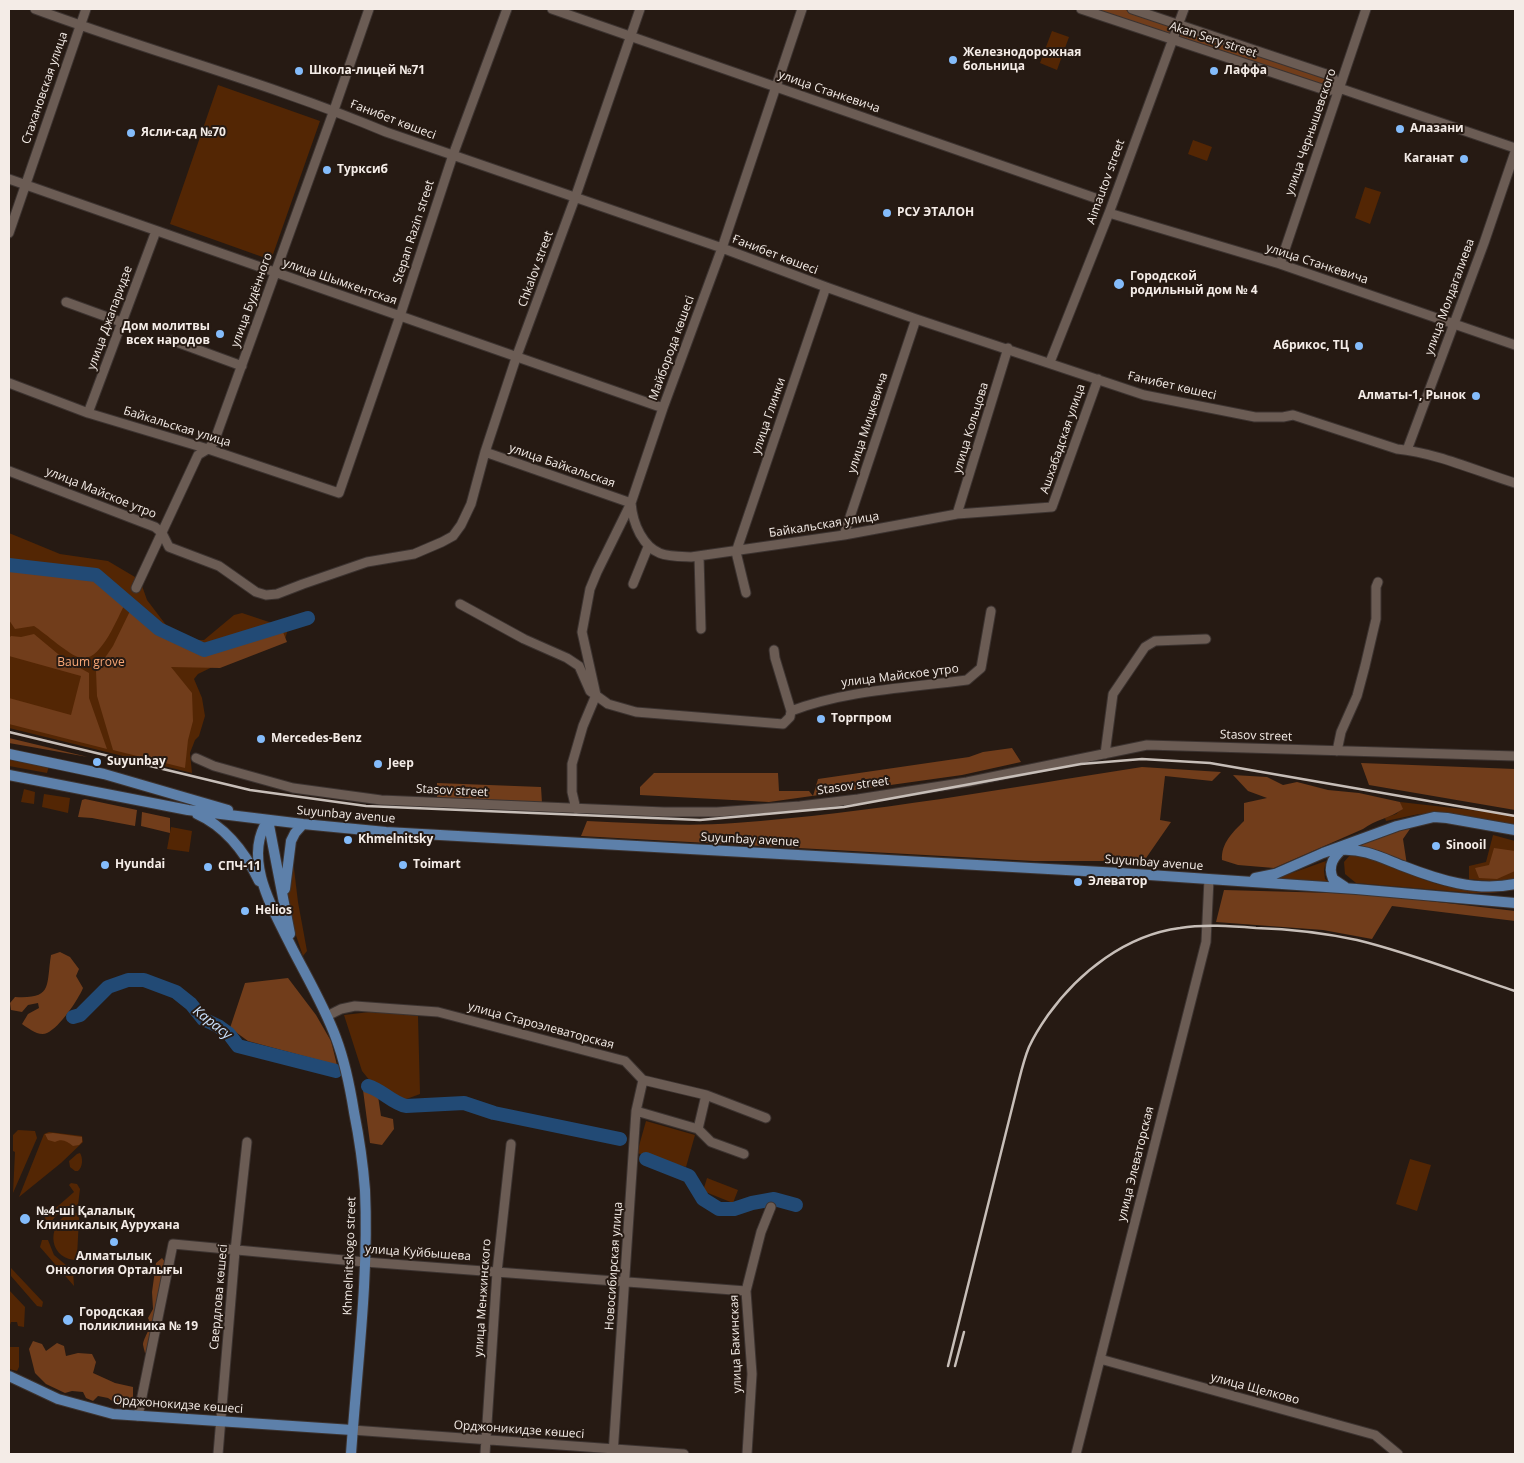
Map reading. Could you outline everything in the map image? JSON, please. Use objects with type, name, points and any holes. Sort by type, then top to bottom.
[{"type":"main road","name":"Suyunbay avenue","points":[[9,754],[104,774],[188,800],[268,820]]},
{"type":"main road","name":"Suyunbay avenue","points":[[9,775],[188,810],[303,824],[441,835],[1231,880],[1472,898],[1515,903]]},
{"type":"main road","points":[[188,810],[216,824],[230,836],[253,869],[266,895]]},
{"type":"main road","name":"Suyunbay avenue","points":[[1231,880],[1276,874],[1323,853],[1397,826],[1434,817],[1515,830]]},
{"type":"main road","points":[[266,895],[259,866],[258,843],[261,829],[268,820]]},
{"type":"main road","name":"Khmelnitskogo street","points":[[268,820],[285,915],[294,950]]},
{"type":"main road","points":[[285,915],[285,875],[291,841],[303,824]]},
{"type":"main road","points":[[1356,841],[1336,855],[1332,862],[1331,876],[1338,884],[1356,889]]},
{"type":"main road","points":[[1323,853],[1342,850],[1367,852],[1435,878],[1460,884],[1484,887],[1515,884]]},
{"type":"main road","name":"Khmelnitskogo street","points":[[266,895],[327,1016],[343,1058],[358,1134],[365,1188],[365,1262],[351,1454]]},
{"type":"main road","points":[[1472,898],[1497,898],[1515,895]]},
{"type":"main road","name":"Орджонокидзе көшесі","points":[[9,1376],[58,1399],[113,1414],[352,1430]]},
{"type":"street","name":"Ғанибет көшесі","points":[[35,9],[334,110],[386,132],[722,248],[916,319],[1144,394],[1254,416],[1283,417],[1293,415],[1396,449],[1451,461],[1515,483]]},
{"type":"street","name":"Стахановская улица","points":[[9,233],[86,9]]},
{"type":"street","name":"улица Будённого","points":[[136,588],[198,455],[214,442],[369,9]]},
{"type":"street","name":"Stepan Razin street","points":[[339,493],[453,155],[507,9]]},
{"type":"street","name":"улица Станкевича","points":[[552,9],[1098,199]]},
{"type":"street","name":"Chkalov street","points":[[453,536],[461,525],[471,504],[485,452],[516,358],[575,198],[640,9]]},
{"type":"street","name":"Майборода көшесі","points":[[596,695],[582,632],[590,589],[631,503],[722,248],[802,9]]},
{"type":"street","name":"Akan Sery street","points":[[1081,9],[1328,90],[1339,88],[1515,150]]},
{"type":"street","name":"Akan Sery street","points":[[1132,9],[1332,76],[1339,88]]},
{"type":"street","name":"Aimautov street","points":[[1050,362],[1109,213],[1184,9]]},
{"type":"street","name":"улица Чернышевского","points":[[1280,264],[1366,9]]},
{"type":"street","name":"улица Молдагалиева","points":[[1407,450],[1515,150]]},
{"type":"street","name":"улица Шымкентская","points":[[9,179],[516,358],[664,408]]},
{"type":"street","name":"улица Станкевича","points":[[1109,213],[1280,264],[1515,345]]},
{"type":"street","name":"улица Джапаридзе","points":[[88,413],[156,231]]},
{"type":"street","name":"улица Глинки","points":[[736,552],[826,287]]},
{"type":"street","points":[[66,302],[121,322]]},
{"type":"street","name":"улица Мицкевича","points":[[844,535],[916,319]]},
{"type":"street","points":[[172,340],[242,366]]},
{"type":"street","name":"улица Кольцова","points":[[957,514],[1008,348]]},
{"type":"street","name":"Ашхабадская улица","points":[[1052,507],[1098,379]]},
{"type":"street","name":"Байкальская улица","points":[[9,383],[88,413],[208,448],[339,493]]},
{"type":"street","name":"улица Байкальская","points":[[485,452],[631,503]]},
{"type":"street","name":"улица Майское утро","points":[[9,471],[155,527],[162,533],[169,547],[219,566],[256,592],[266,595],[277,594],[367,562],[414,554],[453,536]]},
{"type":"street","points":[[631,503],[633,520],[648,547],[632,584]]},
{"type":"street","name":"Байкальская улица","points":[[648,547],[656,552],[670,556],[699,556],[844,535],[957,514],[1052,507]]},
{"type":"street","points":[[736,552],[746,593]]},
{"type":"street","points":[[699,556],[701,629]]},
{"type":"street","points":[[1337,751],[1341,732],[1357,696],[1365,666],[1376,619],[1376,587],[1378,582]]},
{"type":"street","points":[[460,604],[524,639],[567,658],[579,666],[590,691],[596,695],[583,726],[572,764],[572,792],[576,809]]},
{"type":"street","name":"улица Майское утро","points":[[596,695],[608,704],[636,712],[783,724],[790,717],[791,711],[842,696],[967,680],[981,668],[990,610]]},
{"type":"street","points":[[1105,754],[1113,694],[1144,647],[1155,641],[1206,639]]},
{"type":"street","points":[[774,650],[774,658],[791,711]]},
{"type":"street","name":"Stasov street","points":[[196,758],[214,766],[293,788],[381,800],[576,809],[717,812],[800,806],[858,799],[967,782],[1147,746],[1515,756]]},
{"type":"street","name":"улица Элеваторская","points":[[1076,1454],[1206,942],[1209,879]]},
{"type":"street","name":"улица Староэлеваторская","points":[[327,1016],[341,1009],[355,1006],[438,1012],[625,1061],[643,1080]]},
{"type":"street","points":[[643,1080],[706,1095],[766,1118]]},
{"type":"street","name":"Новосибирская улица","points":[[613,1451],[636,1111],[643,1080]]},
{"type":"street","points":[[698,1129],[706,1095]]},
{"type":"street","points":[[636,1111],[698,1129],[711,1142],[744,1154]]},
{"type":"street","name":"Свердлова көшесі","points":[[218,1454],[235,1251],[247,1142]]},
{"type":"street","name":"улица Менжинского","points":[[485,1454],[497,1272],[511,1144]]},
{"type":"street","name":"улица Бакинская","points":[[747,1454],[752,1374],[746,1291],[761,1232],[771,1207]]},
{"type":"street","name":"улица Куйбышева","points":[[138,1416],[173,1244],[365,1262],[746,1291]]},
{"type":"street","name":"улица Щелково","points":[[1100,1359],[1375,1435],[1398,1454]]},
{"type":"street","name":"Орджоникидзе көшесі","points":[[352,1430],[613,1451],[684,1454]]},
{"type":"green space","points":[[1052,31],[1069,37],[1057,70],[1040,63]]},
{"type":"green space","points":[[218,85],[320,121],[271,260],[170,224]]},
{"type":"green space","points":[[1193,140],[1212,147],[1207,161],[1188,154]]},
{"type":"green space","points":[[1365,187],[1381,192],[1370,224],[1355,218]]},
{"type":"green space","name":"Baum grove","points":[[9,533],[60,554],[108,561],[140,580],[147,600],[166,625],[177,635],[190,640],[204,640],[234,615],[242,613],[278,625],[289,626],[285,639],[237,655],[198,674],[194,679],[202,698],[205,716],[199,736],[195,740],[190,753],[192,773],[9,728]]},
{"type":"green space","points":[[9,758],[49,766],[47,773],[9,766]]},
{"type":"green space","points":[[24,789],[35,792],[34,804],[21,802]]},
{"type":"green space","points":[[44,794],[70,798],[68,813],[42,807]]},
{"type":"green space","points":[[1400,802],[1515,815],[1515,826],[1444,813],[1419,814],[1386,821],[1385,818],[1396,814],[1402,809]]},
{"type":"green space","points":[[171,827],[192,831],[189,852],[167,849]]},
{"type":"green space","points":[[1493,835],[1515,841],[1515,878],[1498,882],[1469,879],[1469,866],[1486,862]]},
{"type":"green space","points":[[292,852],[298,902],[307,951],[303,956],[289,915],[287,888]]},
{"type":"green space","points":[[1366,854],[1415,876],[1445,886],[1472,889],[1515,888],[1515,890],[1472,893],[1356,883],[1345,874],[1344,862],[1350,855]]},
{"type":"green space","points":[[1326,861],[1325,879],[1334,885],[1272,880]]},
{"type":"green space","points":[[378,1011],[418,1016],[420,1094],[401,1101],[371,1082],[362,1071],[344,1015]]},
{"type":"green space","points":[[646,1121],[695,1135],[686,1167],[637,1153]]},
{"type":"green space","points":[[18,1130],[35,1131],[37,1138],[13,1193],[15,1152],[13,1151],[13,1135]]},
{"type":"green space","points":[[49,1132],[82,1136],[83,1142],[61,1163],[19,1197],[44,1134]]},
{"type":"green space","points":[[80,1153],[82,1165],[78,1171],[75,1171],[70,1167],[69,1161]]},
{"type":"green space","points":[[1410,1159],[1431,1165],[1417,1211],[1396,1204]]},
{"type":"green space","points":[[707,1178],[738,1190],[733,1203],[703,1191]]},
{"type":"green space","points":[[71,1183],[77,1184],[80,1189],[78,1205],[60,1212],[53,1219],[49,1229],[42,1229],[42,1220],[74,1192],[69,1185]]},
{"type":"green space","points":[[71,1212],[77,1213],[79,1218],[77,1257],[74,1260],[58,1252],[53,1238],[58,1223]]},
{"type":"green space","points":[[42,1240],[48,1240],[54,1255],[73,1271],[74,1286],[40,1247]]},
{"type":"green space","points":[[11,1268],[43,1302],[42,1307],[37,1306],[11,1276]]},
{"type":"green space","points":[[9,1290],[25,1307],[24,1327],[18,1326],[17,1322],[9,1324]]},
{"type":"green space","points":[[9,1347],[19,1347],[19,1367],[17,1371],[9,1369]]},
{"type":"shaded area","points":[[1092,9],[1123,9],[1173,27],[1169,36]]},
{"type":"shaded area","points":[[1181,29],[1329,79],[1332,86],[1326,87],[1176,38]]},
{"type":"shaded area","points":[[9,569],[93,579],[125,604],[102,646],[88,657],[81,658],[64,649],[34,626],[15,629],[9,620]]},
{"type":"shaded area","points":[[130,611],[156,633],[201,654],[283,632],[287,642],[220,668],[171,667],[192,693],[193,721],[188,740],[185,768],[113,750],[97,696],[96,671],[113,646]]},
{"type":"shaded area","points":[[34,634],[64,659],[89,673],[89,698],[107,749],[9,724],[9,698],[71,715],[81,676],[9,656],[9,638],[11,636],[21,637]]},
{"type":"shaded area","points":[[9,738],[88,757],[9,743]]},
{"type":"shaded area","points":[[1012,748],[1021,762],[962,775],[813,796],[818,779],[969,757],[983,752]]},
{"type":"shaded area","points":[[1361,763],[1515,769],[1515,810],[1369,785]]},
{"type":"shaded area","points":[[1142,767],[1221,772],[1212,781],[1165,776],[1160,820],[1171,822],[1144,861],[1034,861],[581,836],[587,821],[698,825],[786,819],[939,799]]},
{"type":"shaded area","points":[[654,773],[778,773],[779,791],[809,791],[813,796],[769,802],[640,795],[640,787]]},
{"type":"shaded area","points":[[1233,775],[1267,777],[1283,785],[1297,782],[1328,790],[1359,793],[1400,802],[1403,809],[1363,829],[1274,868],[1238,865],[1222,860],[1223,848],[1244,821],[1244,803],[1267,798],[1248,791]]},
{"type":"shaded area","points":[[437,783],[541,787],[542,803],[437,800]]},
{"type":"shaded area","points":[[85,799],[137,810],[135,826],[78,817],[82,800]]},
{"type":"shaded area","points":[[142,812],[170,818],[170,833],[141,826]]},
{"type":"shaded area","points":[[1412,826],[1403,839],[1407,865],[1380,851],[1354,845]]},
{"type":"shaded area","points":[[1494,848],[1515,851],[1515,871],[1497,879],[1479,878],[1475,868],[1489,865]]},
{"type":"shaded area","points":[[1224,890],[1369,894],[1515,911],[1515,921],[1392,906],[1372,939],[1323,930],[1216,922]]},
{"type":"shaded area","points":[[60,952],[70,957],[79,969],[76,976],[83,988],[73,1006],[52,1030],[44,1034],[37,1033],[22,1024],[28,1014],[39,1008],[38,1003],[28,1005],[22,1012],[11,1010],[10,1003],[15,997],[36,996],[42,993],[47,982],[51,955]]},
{"type":"shaded area","points":[[288,978],[316,1015],[331,1041],[337,1065],[248,1041],[230,1028],[245,983]]},
{"type":"shaded area","points":[[363,1090],[378,1096],[381,1116],[393,1119],[394,1129],[382,1145],[370,1143]]},
{"type":"shaded area","points":[[53,1133],[82,1137],[82,1142],[79,1145],[73,1146],[60,1140],[55,1142],[48,1140],[45,1134]]},
{"type":"shaded area","points":[[162,1258],[165,1262],[163,1289],[150,1351],[145,1353],[143,1344],[150,1325],[148,1318],[153,1309],[152,1292],[156,1263]]},
{"type":"shaded area","points":[[33,1341],[42,1344],[46,1351],[57,1343],[64,1346],[66,1356],[78,1353],[92,1354],[96,1362],[93,1373],[115,1383],[133,1387],[133,1400],[129,1406],[121,1407],[108,1398],[98,1396],[93,1401],[86,1398],[83,1392],[72,1391],[65,1393],[46,1384],[35,1373],[29,1349]]},
{"type":"waterway","points":[[9,565],[96,575],[159,629],[204,650],[308,618]]},
{"type":"waterway","name":"Карасу","points":[[73,1017],[80,1015],[108,987],[128,980],[144,980],[176,992],[191,1004],[203,1019],[229,1034],[238,1046],[336,1071]]},
{"type":"waterway","name":"Карасу","points":[[368,1086],[406,1106],[464,1103],[494,1113],[620,1139]]},
{"type":"waterway","points":[[646,1159],[689,1176],[703,1199],[719,1209],[734,1209],[774,1199],[796,1205]]},
{"type":"railway","points":[[9,732],[250,790],[366,806],[700,820],[844,807],[1081,764],[1142,759],[1210,763],[1515,816]]},
{"type":"railway","points":[[948,1366],[1027,1052],[1040,1027],[1060,999],[1089,970],[1105,958],[1141,938],[1180,928],[1218,926],[1281,929],[1332,935],[1377,945],[1515,991]]},
{"type":"railway","points":[[955,1366],[964,1332]]},
{"type":"place","name":"Железнодорожная больница","points":[[953,60]]},
{"type":"place","name":"Школа-лицей №71","points":[[299,71]]},
{"type":"place","name":"Лаффа","points":[[1214,71]]},
{"type":"place","name":"Алазани","points":[[1400,129]]},
{"type":"place","name":"Ясли-сад №70","points":[[131,133]]},
{"type":"place","name":"Каганат","points":[[1464,159]]},
{"type":"place","name":"Турксиб","points":[[327,170]]},
{"type":"place","name":"РСУ ЭТАЛОН","points":[[887,213]]},
{"type":"place","name":"Городской родильный дом № 4","points":[[1119,284]]},
{"type":"place","name":"Дом молитвы всех народов","points":[[220,334]]},
{"type":"place","name":"Абрикос, ТЦ","points":[[1359,346]]},
{"type":"place","name":"Алматы-1, Рынок","points":[[1476,396]]},
{"type":"place","name":"Торгпром","points":[[821,719]]},
{"type":"place","name":"Mercedes-Benz","points":[[261,739]]},
{"type":"place","name":"Suyunbay","points":[[97,762]]},
{"type":"place","name":"Jeep","points":[[378,764]]},
{"type":"place","name":"Khmelnitsky","points":[[348,840]]},
{"type":"place","name":"Sinooil","points":[[1436,846]]},
{"type":"place","name":"Hyundai","points":[[105,865]]},
{"type":"place","name":"Toimart","points":[[403,865]]},
{"type":"place","name":"СПЧ-11","points":[[208,867]]},
{"type":"place","name":"Элеватор","points":[[1078,882]]},
{"type":"place","name":"Helios","points":[[245,911]]},
{"type":"place","name":"№4-ші Қалалық Клиникалық Аурухана","points":[[25,1219]]},
{"type":"place","name":"Алматылық Онкология Орталығы","points":[[114,1242]]},
{"type":"place","name":"Городская поликлиника № 19","points":[[68,1320]]}]
